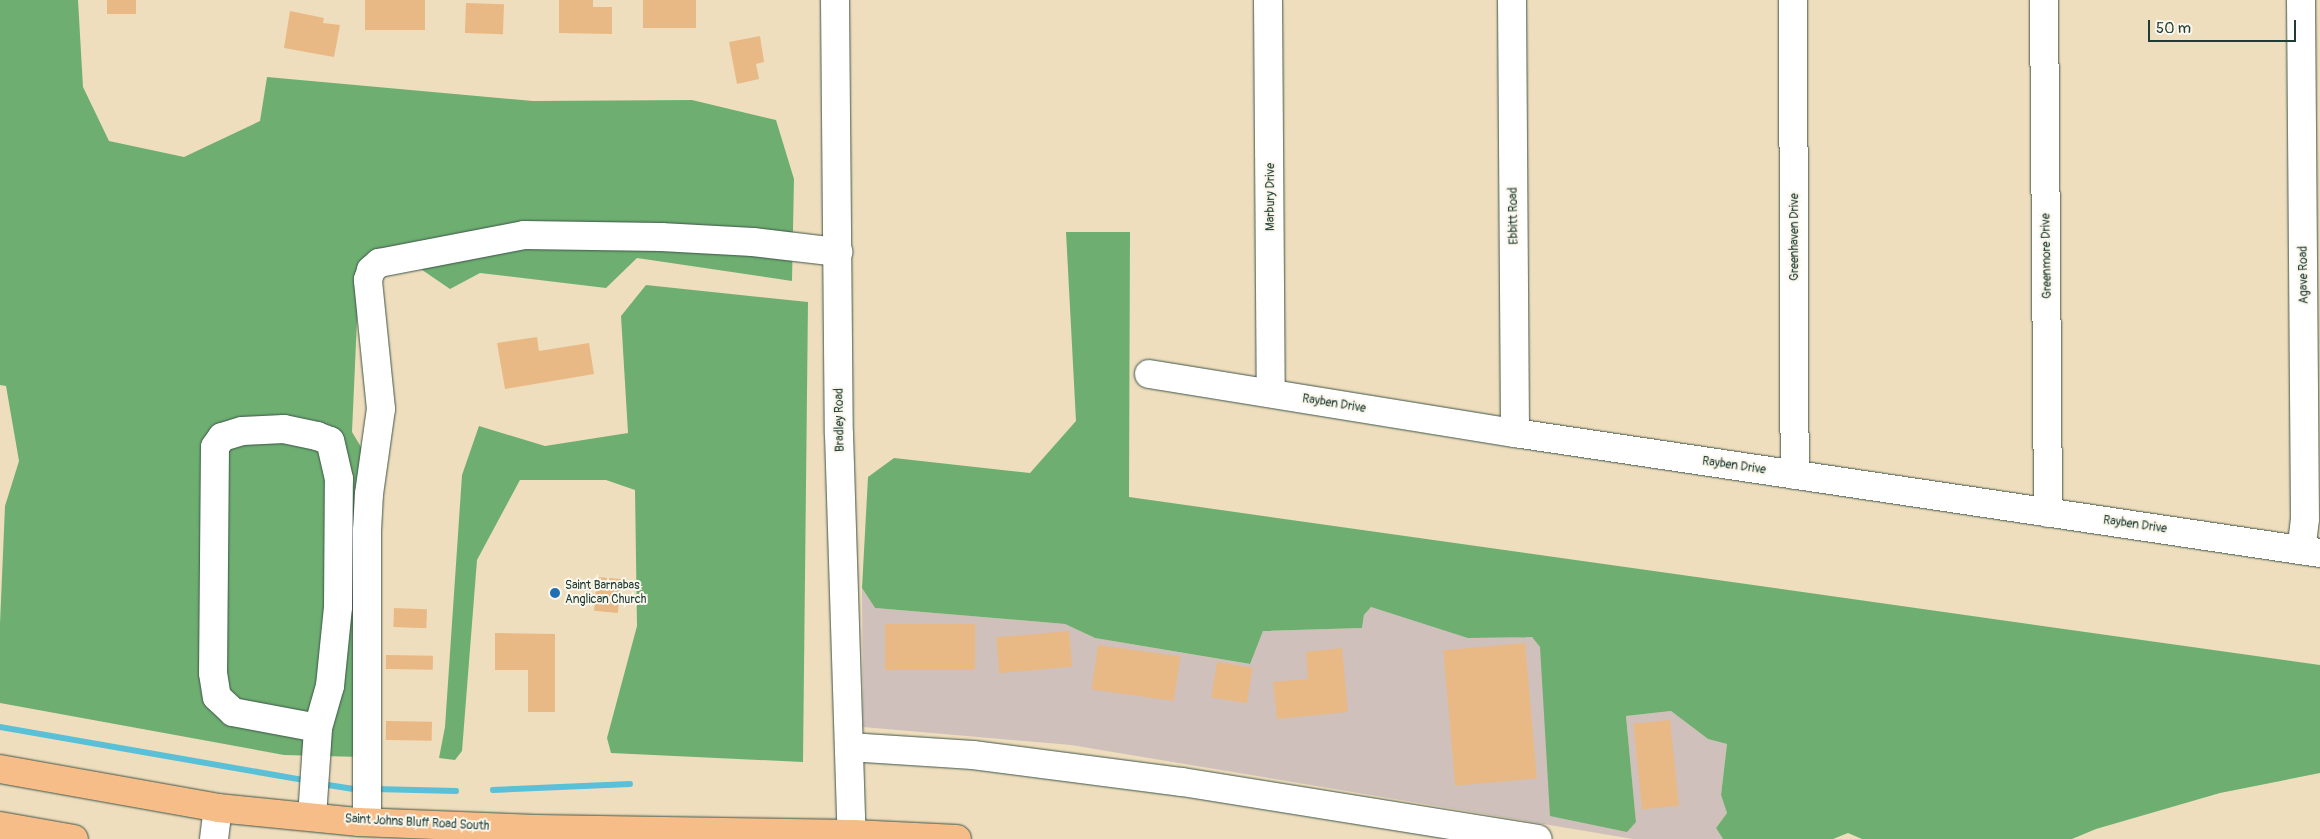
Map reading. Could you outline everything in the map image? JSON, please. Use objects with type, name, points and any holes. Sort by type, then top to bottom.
[{"type":"main road","name":"Saint Johns Bluff Road South","points":[[0,769],[218,808],[367,822],[546,829],[957,839]]},
{"type":"main road","points":[[0,826],[74,839]]},
{"type":"street","name":"Bradley Road","points":[[835,0],[840,434],[852,837]]},
{"type":"street","name":"Marbury Drive","points":[[1268,0],[1271,393]]},
{"type":"street","name":"Ebbitt Road","points":[[1512,0],[1515,433]]},
{"type":"street","name":"Greenhaven Drive","points":[[1793,0],[1795,475]]},
{"type":"street","name":"Greenmore Drive","points":[[2044,0],[2048,513]]},
{"type":"street","name":"Agave Road","points":[[2301,0],[2305,519],[2311,551]]},
{"type":"street","points":[[367,822],[367,531],[369,494],[380,409],[368,280],[371,270],[379,263],[524,235],[670,237],[753,242],[838,252]]},
{"type":"street","name":"Rayben Drive","points":[[1149,374],[1515,433],[2311,551]]},
{"type":"street","points":[[312,817],[318,728],[330,686],[338,607],[339,479],[330,441],[317,436],[284,429],[242,431],[222,437],[215,448],[213,673],[217,697],[233,712],[318,728]]},
{"type":"street","points":[[849,747],[973,756],[1182,782],[1536,839]]},
{"type":"street","points":[[214,839],[218,808]]},
{"type":"shaded area","points":[[862,588],[875,608],[1065,624],[1095,638],[1249,664],[1263,631],[1362,628],[1364,615],[1371,607],[1468,637],[1532,637],[1540,647],[1636,822],[1626,716],[1671,711],[1708,739],[1727,744],[1721,795],[1727,813],[1716,828],[1723,839],[1633,839],[1071,745],[863,727]]},
{"type":"green space","points":[[0,0],[78,0],[83,87],[109,141],[184,157],[260,121],[267,77],[533,101],[692,100],[776,120],[794,179],[792,281],[637,258],[606,288],[480,273],[450,289],[393,250],[359,276],[352,432],[364,452],[361,757],[284,755],[0,703],[0,624],[5,506],[19,461],[6,386],[0,385]]},
{"type":"green space","points":[[1066,232],[1130,232],[1129,497],[2320,665],[2320,773],[2220,793],[2096,829],[2072,839],[1862,839],[1848,833],[1833,839],[1723,839],[1716,828],[1727,813],[1721,795],[1727,744],[1708,739],[1671,711],[1626,716],[1636,822],[1627,832],[1550,816],[1540,647],[1532,637],[1468,638],[1371,607],[1364,615],[1362,628],[1263,631],[1250,664],[1095,638],[1065,624],[875,608],[862,588],[868,477],[894,458],[1030,473],[1076,421]]},
{"type":"green space","points":[[646,285],[808,302],[803,762],[611,753],[607,738],[637,626],[635,490],[606,480],[520,480],[477,560],[462,751],[455,760],[439,758],[445,727],[462,475],[479,426],[545,446],[628,433],[621,316]]},
{"type":"building","points":[[107,0],[136,0],[136,14],[107,14]]},
{"type":"building","points":[[365,0],[425,0],[425,30],[365,30]]},
{"type":"building","points":[[559,0],[593,0],[593,7],[612,7],[612,34],[559,33]]},
{"type":"building","points":[[643,0],[696,0],[696,28],[643,28]]},
{"type":"building","points":[[466,3],[504,4],[503,34],[465,33]]},
{"type":"building","points":[[290,11],[324,18],[323,23],[340,25],[334,57],[284,48]]},
{"type":"building","points":[[760,36],[764,62],[756,64],[759,79],[737,84],[729,42]]},
{"type":"building","points":[[537,337],[539,351],[589,343],[594,374],[505,389],[497,343]]},
{"type":"building","points":[[597,577],[621,579],[618,613],[594,611]]},
{"type":"building","points":[[394,608],[427,609],[426,628],[393,627]]},
{"type":"building","points":[[885,624],[975,624],[975,670],[885,670]]},
{"type":"building","points":[[1069,631],[1072,667],[999,673],[996,637]]},
{"type":"building","points":[[495,633],[555,634],[555,712],[528,712],[528,670],[495,670]]},
{"type":"building","points":[[1525,643],[1537,778],[1455,786],[1443,650]]},
{"type":"building","points":[[1098,645],[1180,657],[1174,701],[1092,690]]},
{"type":"building","points":[[1342,648],[1348,712],[1277,719],[1273,682],[1308,679],[1306,652]]},
{"type":"building","points":[[386,655],[433,656],[433,670],[386,669]]},
{"type":"building","points":[[1217,662],[1253,668],[1247,703],[1211,698]]},
{"type":"building","points":[[1670,720],[1679,806],[1642,809],[1633,724]]},
{"type":"building","points":[[386,721],[432,722],[432,741],[386,740]]},
{"type":"waterway","points":[[0,727],[308,781]]},
{"type":"waterway","points":[[322,784],[352,789]]},
{"type":"waterway","points":[[493,790],[630,784]]},
{"type":"waterway","points":[[375,789],[456,791]]},
{"type":"place","name":"Saint Barnabas Anglican Church","points":[[555,593]]}]
